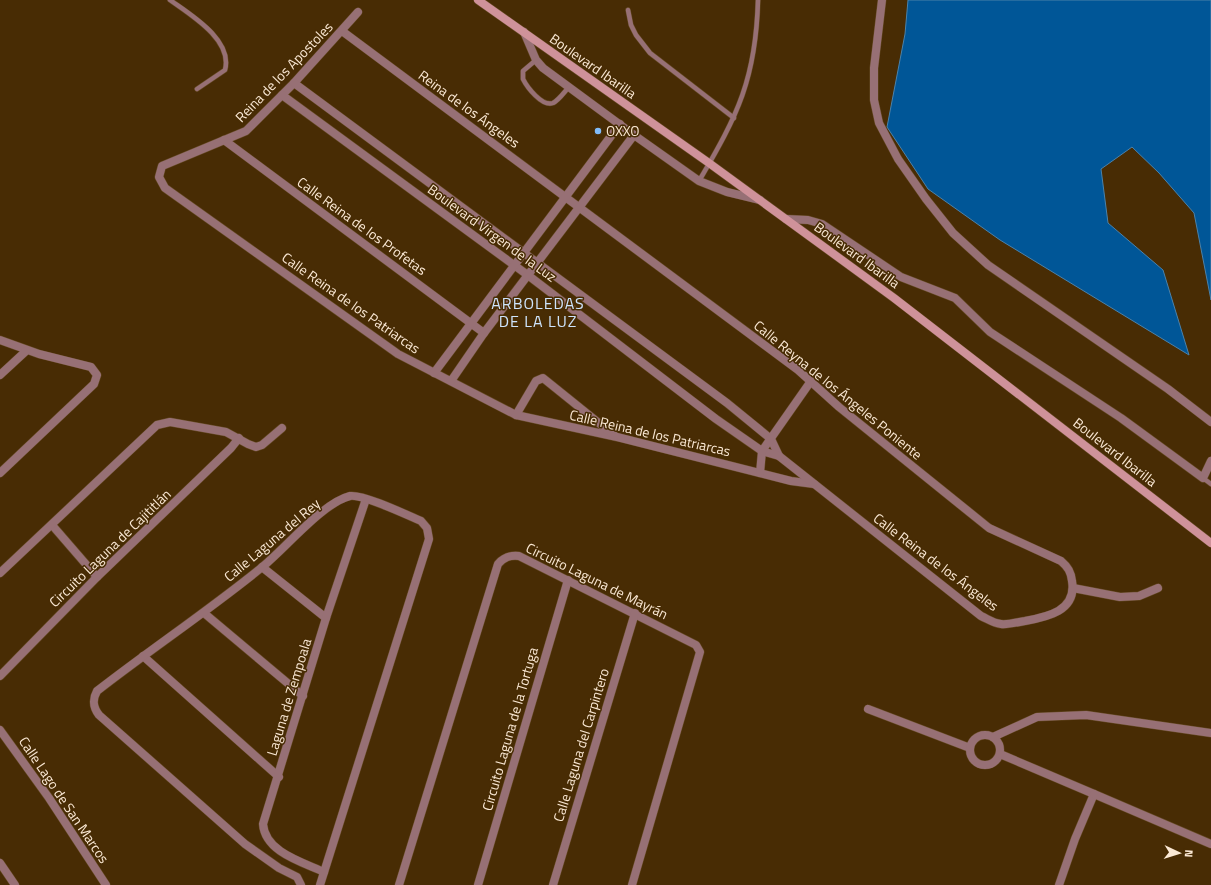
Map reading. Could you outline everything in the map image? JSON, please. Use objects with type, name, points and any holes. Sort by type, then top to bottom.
[{"type":"street","name":"Boulevard Ibarilla","points":[[478,0],[786,219],[948,340],[1211,543]]},
{"type":"street","points":[[882,0],[874,68],[874,100],[879,123],[898,159],[926,199],[954,232],[988,266],[1168,389],[1211,422]]},
{"type":"street","name":"Reina de los Apostoles","points":[[159,172],[165,164],[246,131],[294,83],[358,12]]},
{"type":"street","name":"Reina de los Ángeles","points":[[342,31],[581,207]]},
{"type":"street","points":[[524,32],[536,60],[551,74],[634,135],[699,181],[727,192],[760,200]]},
{"type":"street","name":"Boulevard Virgen de la Luz","points":[[294,83],[727,403],[771,439]]},
{"type":"street","name":"Boulevard Virgen de la Luz","points":[[282,95],[529,276],[716,419],[762,451]]},
{"type":"street","points":[[434,373],[567,197],[620,124]]},
{"type":"street","points":[[451,381],[484,333],[529,276],[634,135]]},
{"type":"street","name":"Calle Reina de los Profetas","points":[[224,140],[484,333]]},
{"type":"street","name":"Calle Reina de los Patriarcas","points":[[159,172],[160,181],[166,188],[398,354],[516,415],[760,473]]},
{"type":"street","name":"Calle Reyna de los Ángeles Poniente","points":[[581,207],[811,380],[839,407],[988,528],[1061,561],[1068,566],[1072,575],[1073,588]]},
{"type":"street","points":[[786,219],[808,220],[822,224],[901,277],[955,298],[990,332],[1121,418],[1203,478],[1211,460]]},
{"type":"street","points":[[0,340],[26,351],[91,366],[95,370],[96,380],[94,384],[0,473]]},
{"type":"street","points":[[0,375],[26,351]]},
{"type":"street","points":[[516,415],[536,381],[543,378],[617,438]]},
{"type":"street","points":[[811,380],[762,451],[760,473],[791,481],[814,484]]},
{"type":"street","points":[[0,573],[157,425],[170,422],[226,432],[256,447],[262,445],[282,428]]},
{"type":"street","name":"Circuito Laguna de Cajititlán","points":[[0,676],[97,578],[231,448],[239,438]]},
{"type":"street","name":"Calle Reina de los Ángeles","points":[[771,439],[780,456],[981,616],[992,622],[1002,624],[1048,617],[1059,612],[1065,605],[1073,588]]},
{"type":"street","name":"Calle Reina de los Ángeles","points":[[762,451],[780,456]]},
{"type":"street","name":"Calle Laguna del Rey","points":[[301,885],[297,877],[278,868],[245,844],[99,715],[93,703],[97,691],[204,613],[262,567],[321,512],[350,496],[366,499],[421,521],[427,528],[429,539],[320,885]]},
{"type":"street","name":"Laguna de Zempoala","points":[[324,872],[299,861],[276,848],[266,837],[263,824],[279,776],[326,618],[366,499]]},
{"type":"street","points":[[52,525],[97,578]]},
{"type":"street","name":"Circuito Laguna de Mayrán","points":[[399,885],[498,564],[508,556],[519,556],[696,645],[700,652],[632,885]]},
{"type":"street","points":[[262,567],[326,618]]},
{"type":"street","name":"Circuito Laguna de la Tortuga","points":[[478,885],[568,580]]},
{"type":"street","points":[[1073,588],[1120,597],[1139,596],[1158,588]]},
{"type":"street","points":[[204,613],[303,696]]},
{"type":"street","name":"Calle Laguna del Carpintero","points":[[553,885],[635,614]]},
{"type":"street","points":[[143,656],[279,776]]},
{"type":"street","points":[[868,709],[970,748]]},
{"type":"street","points":[[993,737],[999,745],[1000,754],[998,758],[990,764],[980,764],[972,758],[970,748],[972,743],[979,736],[984,735],[993,737],[1037,717],[1086,714],[1211,733]]},
{"type":"street","name":"Calle Lago de San Marcos","points":[[0,730],[49,798],[106,885]]},
{"type":"street","points":[[1000,754],[1211,844]]},
{"type":"street","points":[[1059,885],[1075,839],[1094,794]]},
{"type":"street","points":[[0,863],[15,885]]},
{"type":"lane","points":[[170,0],[210,29],[225,52],[227,63],[225,70],[197,89]]},
{"type":"lane","points":[[699,181],[734,118],[743,97],[754,53],[758,0]]},
{"type":"lane","points":[[628,10],[631,25],[636,35],[650,53],[734,118]]},
{"type":"lane","points":[[536,60],[523,71],[523,79],[540,99],[548,103],[554,102],[569,87]]},
{"type":"lane","points":[[1203,478],[1211,484]]},
{"type":"water","points":[[908,0],[1211,0],[1211,300],[1194,213],[1159,173],[1132,147],[1101,169],[1108,223],[1163,270],[1189,355],[1000,240],[928,189],[887,127],[905,34]]},
{"type":"place","name":"OXXO","points":[[598,131]]},
{"type":"district","name":"ARBOLEDAS DE LA LUZ","points":[[538,312]]}]
